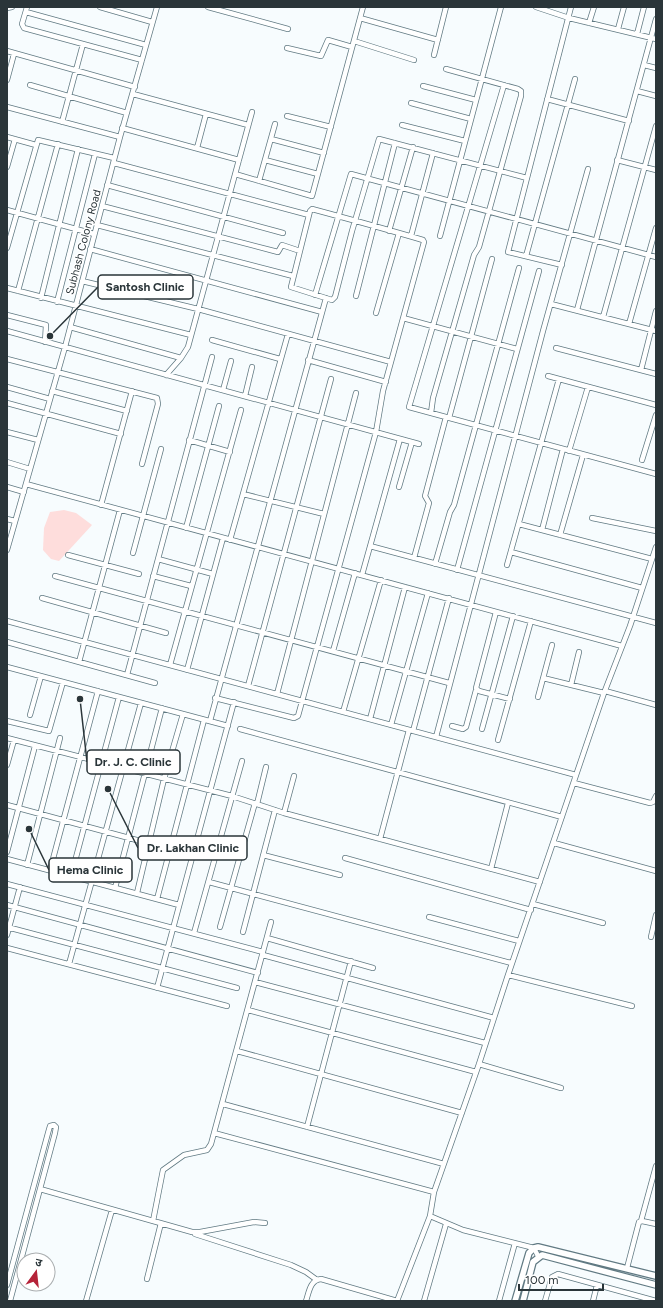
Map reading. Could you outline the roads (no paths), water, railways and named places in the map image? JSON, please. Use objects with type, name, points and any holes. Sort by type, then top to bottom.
[{"type":"street","points":[[7,8],[12,7]]},
{"type":"street","points":[[100,7],[152,22]]},
{"type":"street","name":"Subhash Colony Road","points":[[7,547],[65,347],[122,128],[157,7]]},
{"type":"street","points":[[208,7],[288,29]]},
{"type":"street","points":[[235,174],[312,196],[364,7]]},
{"type":"street","points":[[434,55],[446,7]]},
{"type":"street","points":[[440,236],[500,7]]},
{"type":"street","points":[[536,7],[569,18],[654,38]]},
{"type":"street","points":[[562,265],[508,252],[571,7]]},
{"type":"street","points":[[589,23],[594,7]]},
{"type":"street","points":[[618,30],[624,7]]},
{"type":"street","points":[[636,34],[644,7]]},
{"type":"street","points":[[142,60],[24,28],[22,24],[26,9],[146,46]]},
{"type":"street","points":[[360,18],[438,40]]},
{"type":"street","points":[[577,310],[617,160],[644,65],[654,38],[656,19]]},
{"type":"street","points":[[287,48],[321,56],[328,40],[353,44],[414,60]]},
{"type":"street","points":[[62,122],[83,44]]},
{"type":"street","points":[[7,51],[135,87]]},
{"type":"street","points":[[7,80],[14,54]]},
{"type":"street","points":[[644,65],[656,68]]},
{"type":"street","points":[[431,413],[433,398],[521,96],[520,90],[446,69]]},
{"type":"street","points":[[526,256],[575,79]]},
{"type":"street","points":[[30,85],[127,113]]},
{"type":"street","points":[[504,85],[479,165],[409,407],[656,474]]},
{"type":"street","points":[[423,86],[476,100]]},
{"type":"street","points":[[637,91],[656,96]]},
{"type":"street","points":[[133,94],[248,125]]},
{"type":"street","points":[[547,99],[629,121]]},
{"type":"street","points":[[411,103],[471,119]]},
{"type":"street","points":[[7,107],[120,137]]},
{"type":"street","points":[[166,375],[181,358],[188,347],[252,112]]},
{"type":"street","points":[[197,148],[206,114]]},
{"type":"street","points":[[287,116],[331,127]]},
{"type":"street","points":[[259,181],[275,124]]},
{"type":"street","points":[[402,125],[465,141]]},
{"type":"street","points":[[603,317],[656,126]]},
{"type":"street","points":[[122,128],[239,160]]},
{"type":"street","points":[[7,137],[36,145]]},
{"type":"street","points":[[271,138],[324,153]]},
{"type":"street","points":[[7,248],[39,139],[309,215]]},
{"type":"street","points":[[216,698],[296,718],[303,701],[376,432],[391,362],[424,242],[423,240],[412,236],[399,233],[389,230],[355,221],[312,209],[309,215],[291,288],[316,296],[334,298],[355,221],[378,140],[380,139],[413,147],[527,178]]},
{"type":"street","points":[[7,167],[15,140]]},
{"type":"street","points":[[356,296],[395,143]]},
{"type":"street","points":[[18,291],[58,144]]},
{"type":"street","points":[[389,230],[413,147]]},
{"type":"street","points":[[41,298],[78,149]]},
{"type":"street","points":[[412,236],[424,194],[433,153]]},
{"type":"street","points":[[57,302],[96,154]]},
{"type":"street","points":[[265,160],[318,174]]},
{"type":"street","points":[[617,160],[656,170]]},
{"type":"street","points":[[436,737],[449,683],[472,605],[588,169]]},
{"type":"street","points":[[316,296],[350,175],[352,174],[656,257]]},
{"type":"street","points":[[107,185],[283,232]]},
{"type":"street","points":[[102,206],[278,252],[282,245],[300,251]]},
{"type":"street","points":[[7,210],[94,234]]},
{"type":"street","points":[[97,225],[293,276]]},
{"type":"street","points":[[629,324],[656,228]]},
{"type":"street","points":[[376,313],[399,233]]},
{"type":"street","points":[[90,249],[322,312]]},
{"type":"street","points":[[414,558],[429,503],[425,496],[492,259]]},
{"type":"street","points":[[436,564],[450,512],[454,505],[519,268]]},
{"type":"street","points":[[457,570],[539,271]]},
{"type":"street","points":[[82,280],[391,362]]},
{"type":"street","points":[[7,288],[75,307],[191,335]]},
{"type":"street","points":[[157,899],[187,786],[207,720],[216,698],[220,678],[326,298]]},
{"type":"street","points":[[551,304],[654,330]]},
{"type":"street","points":[[641,370],[654,330],[656,312]]},
{"type":"street","points":[[7,315],[46,325],[45,342]]},
{"type":"street","points":[[403,318],[518,349]]},
{"type":"street","points":[[70,327],[181,358]]},
{"type":"street","points":[[7,331],[419,444]]},
{"type":"street","points":[[230,540],[288,334]]},
{"type":"street","points":[[212,340],[280,359]]},
{"type":"street","points":[[556,348],[656,374]]},
{"type":"street","points":[[127,675],[212,357]]},
{"type":"street","points":[[7,359],[154,397],[158,401],[142,464]]},
{"type":"street","points":[[308,360],[386,382]]},
{"type":"street","points":[[223,390],[231,361]]},
{"type":"street","points":[[245,396],[252,367]]},
{"type":"street","points":[[548,376],[656,405]]},
{"type":"street","points":[[248,686],[331,378]]},
{"type":"street","points":[[507,565],[559,379]]},
{"type":"street","points":[[569,451],[588,386]]},
{"type":"street","points":[[7,387],[50,398]]},
{"type":"street","points":[[52,391],[127,411]]},
{"type":"street","points":[[101,505],[132,391]]},
{"type":"street","points":[[277,694],[313,562],[356,393]]},
{"type":"street","points":[[7,403],[120,434]]},
{"type":"street","points":[[186,528],[219,406]]},
{"type":"street","points":[[170,665],[241,410]]},
{"type":"street","points":[[642,460],[656,415]]},
{"type":"street","points":[[7,432],[38,440]]},
{"type":"street","points":[[362,575],[400,439]]},
{"type":"street","points":[[189,440],[230,452]]},
{"type":"street","points":[[399,487],[412,442]]},
{"type":"street","points":[[133,553],[160,449]]},
{"type":"street","points":[[542,530],[563,449]]},
{"type":"street","points":[[560,534],[583,454]]},
{"type":"street","points":[[7,462],[30,469]]},
{"type":"street","points":[[26,484],[622,646]]},
{"type":"street","points":[[7,487],[24,492]]},
{"type":"street","points":[[243,494],[324,514]]},
{"type":"street","points":[[80,662],[120,510]]},
{"type":"street","points":[[592,518],[656,531]]},
{"type":"street","points":[[7,519],[15,521]]},
{"type":"street","points":[[519,524],[560,534],[653,562]]},
{"type":"street","points":[[187,670],[223,538]]},
{"type":"street","points":[[370,546],[656,624]]},
{"type":"street","points":[[40,1189],[192,1232],[291,1265],[306,1272],[317,1280],[397,1301],[430,1216],[434,1192],[479,1064],[511,963],[533,904],[605,692],[633,617],[642,588],[653,562],[656,547]]},
{"type":"street","points":[[511,552],[642,588]]},
{"type":"street","points":[[68,555],[139,574]]},
{"type":"street","points":[[158,559],[213,574]]},
{"type":"street","points":[[333,651],[355,573]]},
{"type":"street","points":[[55,576],[449,683]]},
{"type":"street","points":[[153,576],[191,586]]},
{"type":"street","points":[[343,712],[381,580]]},
{"type":"street","points":[[370,719],[405,587]]},
{"type":"street","points":[[391,725],[428,593]]},
{"type":"street","points":[[42,598],[166,633]]},
{"type":"street","points":[[380,839],[427,677],[448,598]]},
{"type":"street","points":[[452,726],[463,729],[466,727],[496,612]]},
{"type":"street","points":[[482,729],[512,616]]},
{"type":"street","points":[[7,621],[576,775]]},
{"type":"street","points":[[498,740],[531,621]]},
{"type":"street","points":[[7,642],[155,683]]},
{"type":"street","points":[[538,697],[552,645]]},
{"type":"street","points":[[571,685],[579,652]]},
{"type":"street","points":[[7,667],[228,726]]},
{"type":"street","points":[[30,715],[41,676]]},
{"type":"street","points":[[543,678],[656,705]]},
{"type":"street","points":[[7,721],[49,731],[63,682]]},
{"type":"street","points":[[476,690],[510,699]]},
{"type":"street","points":[[50,870],[98,691]]},
{"type":"street","points":[[71,876],[100,762],[119,697]]},
{"type":"street","points":[[157,988],[234,702]]},
{"type":"street","points":[[69,964],[141,703]]},
{"type":"street","points":[[115,888],[162,708]]},
{"type":"street","points":[[137,894],[164,780],[183,714]]},
{"type":"street","points":[[240,729],[562,817]]},
{"type":"street","points":[[7,738],[35,746],[58,750],[210,792],[232,796],[284,813],[540,882]]},
{"type":"street","points":[[28,865],[60,738]]},
{"type":"street","points":[[7,764],[14,740]]},
{"type":"street","points":[[7,852],[35,746]]},
{"type":"street","points":[[194,933],[242,761]]},
{"type":"street","points":[[220,927],[230,888],[266,768]]},
{"type":"street","points":[[284,813],[294,776]]},
{"type":"street","points":[[574,783],[652,802],[656,806]]},
{"type":"street","points":[[652,802],[656,796]]},
{"type":"street","points":[[491,870],[508,803]]},
{"type":"street","points":[[7,805],[192,855]]},
{"type":"street","points":[[243,932],[275,810]]},
{"type":"street","points":[[554,843],[656,871]]},
{"type":"street","points":[[263,855],[340,875]]},
{"type":"street","points":[[345,858],[530,910]]},
{"type":"street","points":[[7,859],[180,905]]},
{"type":"street","points":[[209,882],[511,963]]},
{"type":"street","points":[[7,884],[194,933],[347,978],[494,1018]]},
{"type":"street","points":[[7,935],[20,887]]},
{"type":"street","points":[[533,904],[604,923]]},
{"type":"street","points":[[7,905],[258,972]]},
{"type":"street","points":[[651,937],[656,915]]},
{"type":"street","points":[[429,916],[520,941]]},
{"type":"street","points":[[153,1221],[162,1170],[184,1155],[207,1150],[214,1133],[271,922]]},
{"type":"street","points":[[8,927],[237,988]]},
{"type":"street","points":[[267,938],[373,968]]},
{"type":"street","points":[[7,948],[228,1006]]},
{"type":"street","points":[[307,1127],[351,962]]},
{"type":"street","points":[[508,975],[632,1006]]},
{"type":"street","points":[[255,982],[485,1043]]},
{"type":"street","points":[[248,1010],[476,1072]]},
{"type":"street","points":[[237,1051],[462,1114]]},
{"type":"street","points":[[479,1064],[561,1088]]},
{"type":"street","points":[[223,1104],[444,1164]]},
{"type":"street","points":[[7,1285],[8,1276],[50,1126],[54,1125],[56,1127],[55,1133],[23,1252]]},
{"type":"street","points":[[214,1133],[434,1192]]},
{"type":"street","points":[[627,1268],[638,1224],[641,1221],[656,1166]]},
{"type":"street","points":[[86,1301],[112,1210]]},
{"type":"street","points":[[430,1216],[446,1224],[515,1243],[534,1248],[548,1248],[656,1276]]},
{"type":"street","points":[[641,1221],[656,1224]]},
{"type":"street","points":[[192,1232],[200,1232],[254,1222],[265,1222]]},
{"type":"street","points":[[146,1279],[161,1223]]},
{"type":"street","points":[[424,1301],[446,1224]]},
{"type":"street","points":[[499,1301],[515,1243]]},
{"type":"street","points":[[534,1248],[538,1256]]},
{"type":"street","points":[[515,1301],[529,1253],[534,1248]]},
{"type":"street","points":[[523,1301],[533,1262],[538,1256],[545,1255],[656,1285]]},
{"type":"street","points":[[545,1301],[550,1281],[554,1275],[563,1275],[656,1300]]},
{"type":"street","points":[[8,1276],[16,1278],[10,1301]]},
{"type":"street","points":[[306,1301],[312,1283],[317,1280]]},
{"type":"street","points":[[593,1301],[597,1285]]},
{"type":"place","name":"Santosh Clinic","points":[[50,336]]},
{"type":"place","name":"Dr. J. C. Clinic","points":[[80,699]]},
{"type":"place","name":"Dr. Lakhan Clinic","points":[[108,789]]},
{"type":"place","name":"Hema Clinic","points":[[29,829]]}]
